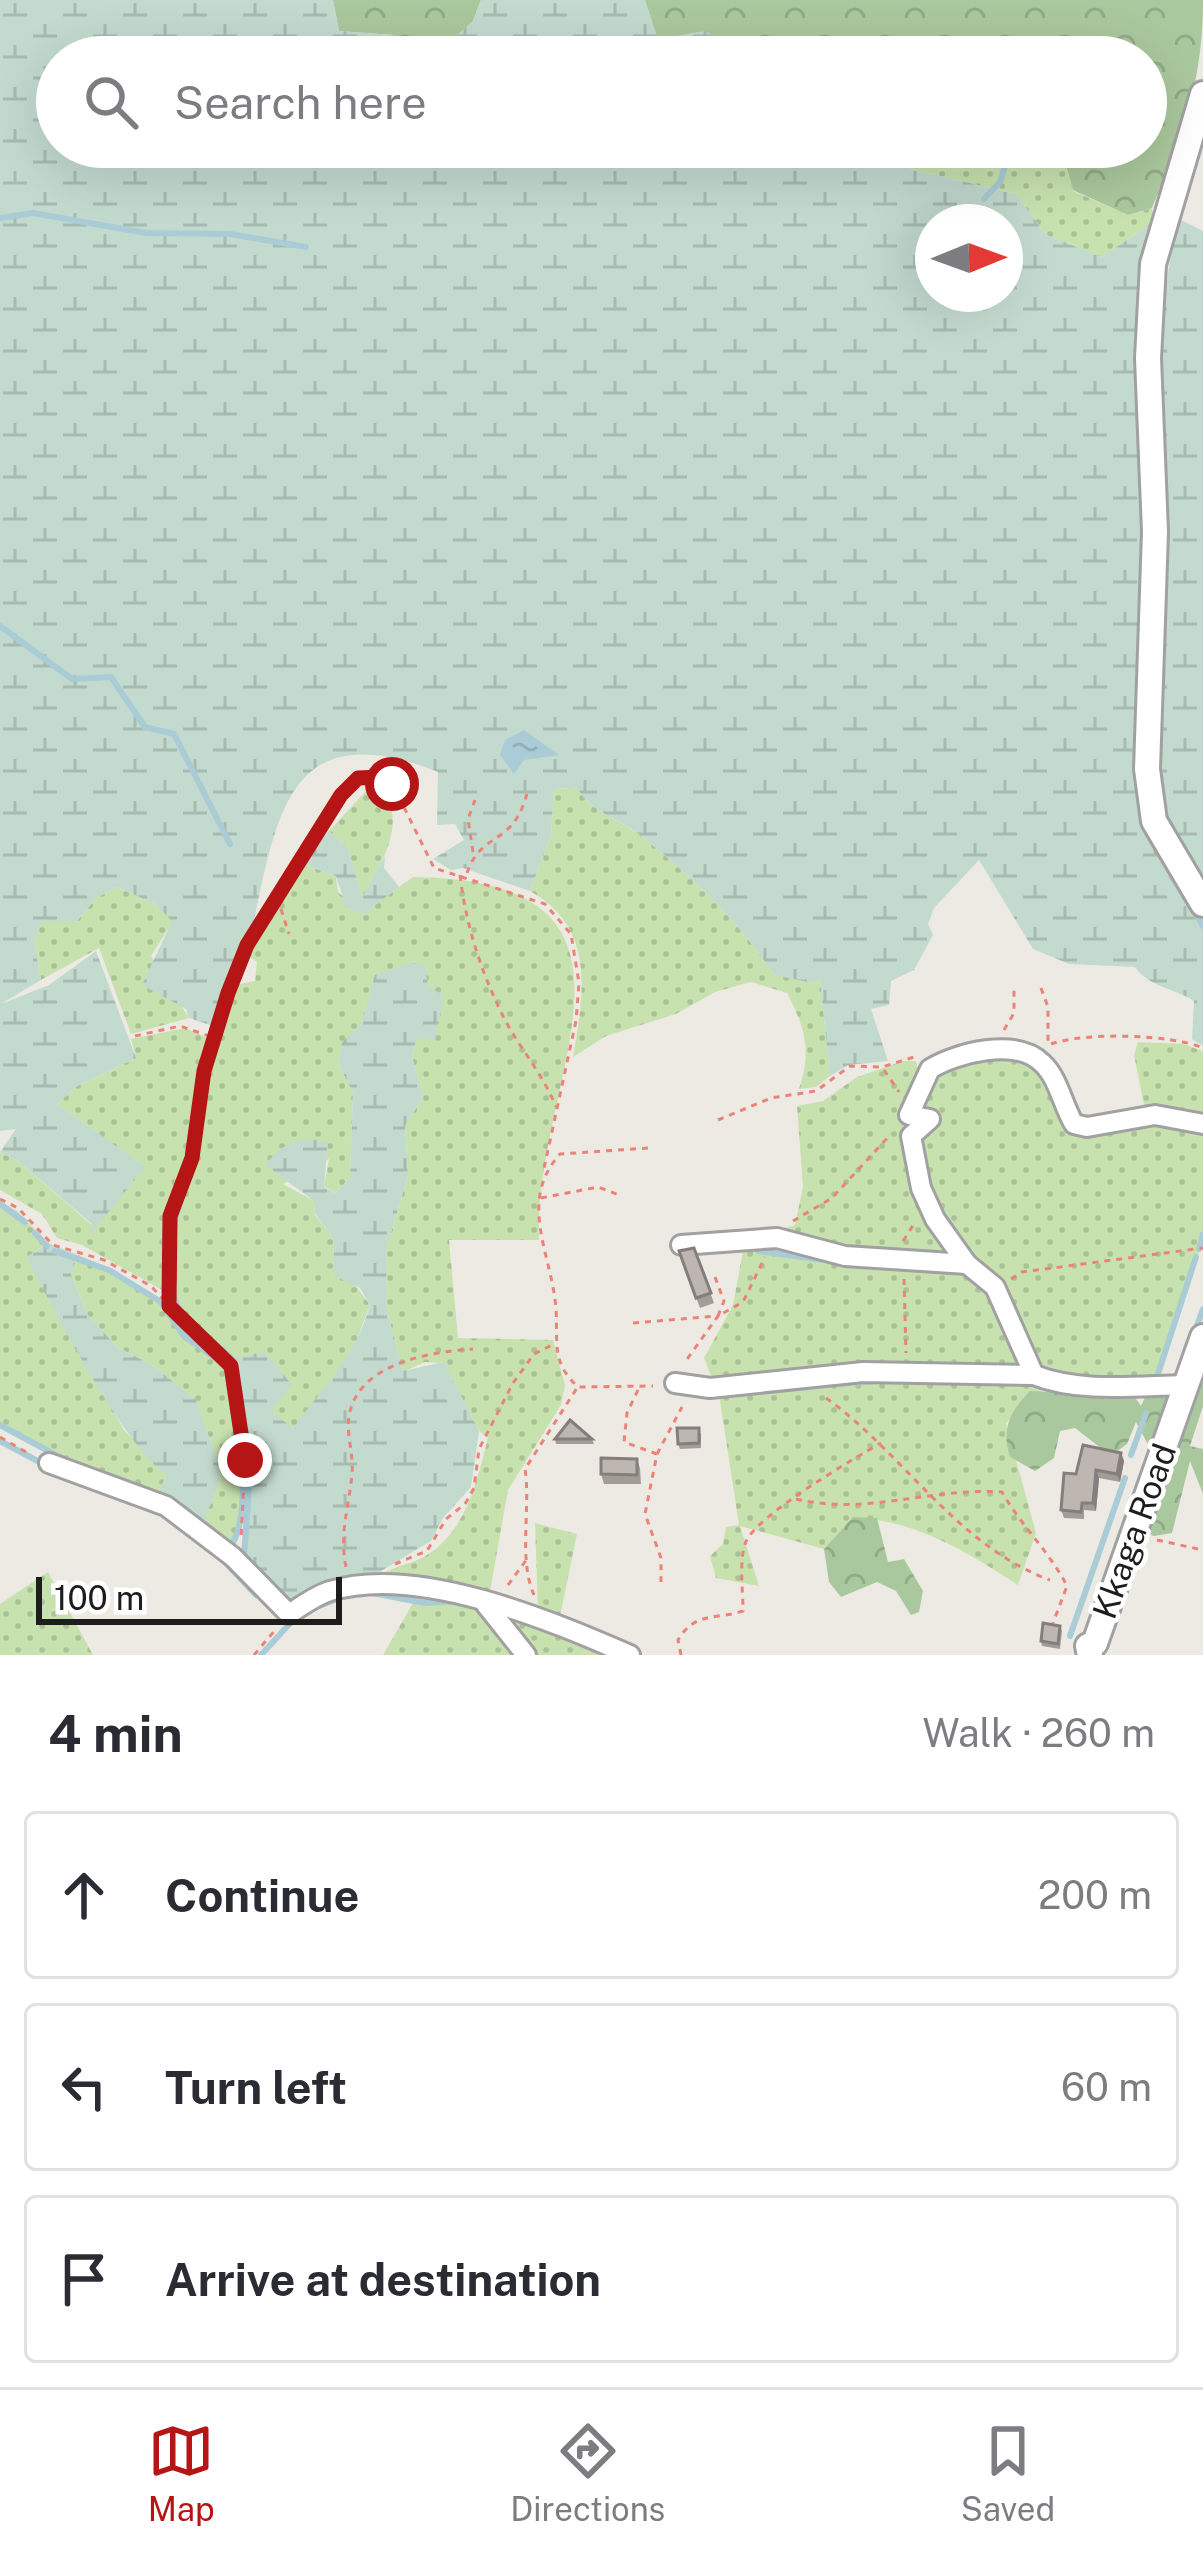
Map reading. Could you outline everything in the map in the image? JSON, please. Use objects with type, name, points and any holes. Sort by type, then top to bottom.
[{"type":"street","points":[[1203,94],[1156,241],[1151,285],[1148,358],[1155,532],[1148,769],[1154,821],[1203,904]]},
{"type":"street","points":[[902,1123],[930,1069],[981,1049],[1044,1064],[1074,1124],[1087,1127],[1173,1114],[1203,1124]]},
{"type":"street","points":[[902,1123],[930,1119],[911,1136],[926,1202],[967,1264],[995,1287],[1034,1375]]},
{"type":"street","points":[[680,1245],[777,1238],[845,1256],[967,1264]]},
{"type":"street","name":"Kkaga Road","points":[[1090,1655],[1088,1646],[1094,1643],[1140,1520],[1203,1337]]},
{"type":"street","points":[[681,1382],[710,1388],[909,1373],[1034,1375],[1057,1384],[1184,1385]]},
{"type":"street","points":[[49,1463],[166,1506],[233,1557],[289,1614],[326,1592],[359,1586],[466,1595],[492,1600],[630,1655]]},
{"type":"street","points":[[492,1600],[526,1655]]},
{"type":"path","points":[[169,1306],[170,1216],[192,1158],[214,1037],[247,945],[283,883],[358,778],[380,777],[392,784],[434,868],[545,904],[571,934],[579,983],[540,1199],[543,1264],[556,1306],[554,1345],[560,1371],[578,1387],[639,1389],[681,1382]]},
{"type":"path","points":[[528,789],[516,826],[473,854],[463,874],[476,956],[506,1022],[543,1074],[557,1108]]},
{"type":"path","points":[[473,854],[468,819],[476,800]]},
{"type":"path","points":[[283,883],[281,909],[289,934]]},
{"type":"path","points":[[981,1049],[1002,1033],[1014,1013],[1014,986]]},
{"type":"path","points":[[1041,988],[1048,1007],[1048,1047],[1065,1039],[1134,1039],[1185,1040],[1203,1048]]},
{"type":"path","points":[[135,1036],[181,1026],[214,1037]]},
{"type":"path","points":[[718,1120],[771,1098],[817,1091],[850,1066],[883,1067],[915,1057],[930,1069]]},
{"type":"path","points":[[661,1582],[661,1558],[645,1514],[657,1454],[673,1433],[681,1382],[697,1340],[718,1316],[742,1302],[777,1238],[800,1214],[832,1198],[902,1123],[883,1067]]},
{"type":"path","points":[[543,1173],[560,1154],[648,1148]]},
{"type":"path","points":[[540,1199],[598,1187],[619,1196]]},
{"type":"path","points":[[0,1199],[18,1208],[53,1245],[104,1260],[151,1286],[231,1366],[246,1500],[245,1528],[233,1557]]},
{"type":"path","points":[[884,1258],[905,1239],[926,1202]]},
{"type":"path","points":[[995,1287],[1022,1272],[1203,1248]]},
{"type":"path","points":[[905,1268],[909,1373]]},
{"type":"path","points":[[715,1277],[724,1301],[718,1316]]},
{"type":"path","points":[[633,1323],[718,1316]]},
{"type":"path","points":[[473,1348],[425,1352],[359,1389],[349,1417],[353,1471],[341,1540],[359,1586],[427,1551],[446,1519],[465,1504],[474,1488],[479,1449],[513,1383],[534,1354],[554,1345]]},
{"type":"path","points":[[800,1378],[881,1443],[1003,1559],[1050,1580]]},
{"type":"path","points":[[536,1620],[528,1558],[526,1469],[578,1387]]},
{"type":"path","points":[[639,1389],[626,1413],[624,1442],[657,1454]]},
{"type":"path","points":[[0,1437],[49,1463]]},
{"type":"path","points":[[681,1655],[678,1640],[687,1625],[709,1614],[743,1611],[744,1545],[753,1526],[796,1499],[806,1486],[881,1443]]},
{"type":"path","points":[[796,1499],[830,1507],[934,1497],[967,1489],[1002,1492],[1018,1521],[1048,1550],[1067,1586],[1052,1640]]},
{"type":"path","points":[[1140,1520],[1158,1541],[1203,1550]]},
{"type":"path","points":[[492,1600],[528,1558]]},
{"type":"path","points":[[254,1655],[289,1614]]},
{"type":"green space","points":[[0,0],[333,0],[339,31],[396,36],[36,36],[36,168],[906,168],[1016,194],[1046,235],[1102,257],[1153,222],[1143,280],[1144,817],[1157,854],[1203,919],[1203,1046],[1192,1039],[1194,1001],[1155,983],[1135,967],[1069,964],[1033,949],[979,860],[934,908],[928,924],[933,935],[914,970],[891,981],[889,1005],[871,1009],[888,1061],[848,1065],[830,1076],[820,979],[813,983],[774,975],[698,885],[644,838],[590,804],[577,788],[554,789],[551,835],[530,891],[463,868],[451,870],[433,859],[464,840],[455,824],[437,825],[438,772],[390,757],[352,755],[323,764],[301,782],[285,808],[246,948],[216,1027],[189,1018],[186,1009],[142,985],[172,921],[155,904],[117,887],[96,898],[76,922],[42,921],[34,943],[41,980],[1,1004],[49,985],[96,951],[136,1058],[77,1086],[57,1104],[145,1167],[90,1235],[92,1224],[18,1161],[0,1152],[16,1129],[0,1131]]},
{"type":"green space","points":[[333,0],[481,0],[473,21],[457,36],[339,31]]},
{"type":"green space","points":[[481,0],[645,0],[657,36],[457,36],[473,21]]},
{"type":"green space","points":[[645,0],[1203,0],[1195,82],[1182,131],[1152,208],[1128,215],[1073,190],[1067,168],[1167,168],[1167,36],[656,36]]},
{"type":"green space","points":[[705,31],[714,36],[676,36]]},
{"type":"green space","points":[[906,168],[1067,168],[1073,191],[1128,215],[1152,208],[1153,222],[1102,257],[1046,235],[1016,194]]},
{"type":"green space","points":[[1179,219],[1203,231],[1203,882],[1166,824],[1159,794],[1167,553],[1163,331]]},
{"type":"green space","points":[[577,788],[590,804],[644,838],[698,885],[774,975],[820,978],[830,1076],[816,1087],[799,1089],[806,1051],[793,1006],[787,993],[751,982],[715,992],[676,1014],[606,1036],[573,1057],[582,986],[576,943],[551,906],[530,891],[551,835],[554,789]]},
{"type":"green space","points":[[374,789],[386,799],[393,827],[362,899],[348,848],[329,831],[365,792]]},
{"type":"green space","points":[[329,831],[348,848],[362,898],[385,856],[384,868],[399,887],[364,914],[346,907],[336,876],[300,863]]},
{"type":"green space","points":[[300,863],[336,876],[338,892],[363,914],[413,877],[495,887],[545,912],[569,951],[574,999],[543,1178],[539,1240],[449,1240],[458,1338],[553,1340],[565,1385],[561,1405],[508,1490],[489,1597],[376,1580],[427,1555],[452,1532],[468,1503],[488,1438],[479,1431],[444,1363],[425,1362],[403,1372],[386,1307],[387,1246],[408,1175],[405,1126],[423,1097],[412,1057],[417,1037],[435,1040],[361,1024],[342,1043],[338,1063],[353,1093],[350,1178],[335,1193],[324,1186],[329,1159],[283,1184],[314,1201],[315,1215],[333,1237],[333,1255],[370,1305],[349,1360],[293,1428],[270,1411],[265,1353],[228,1359],[177,1311],[171,1237],[174,1211],[194,1166],[207,1077],[235,985],[255,981],[257,962],[246,955]]},
{"type":"green space","points":[[117,887],[155,904],[173,921],[151,956],[189,1018],[131,1034],[99,948],[41,980],[34,943],[42,920],[76,922],[96,898]]},
{"type":"green space","points":[[410,963],[425,965],[428,987],[444,995],[435,1041],[417,1037],[412,1057],[423,1097],[405,1126],[408,1175],[387,1246],[386,1307],[403,1371],[444,1362],[479,1431],[471,1487],[443,1518],[431,1541],[366,1580],[292,1605],[241,1552],[246,1459],[235,1366],[228,1359],[265,1352],[292,1385],[271,1411],[293,1428],[338,1370],[364,1323],[370,1305],[360,1288],[334,1276],[333,1237],[315,1214],[314,1201],[265,1165],[292,1142],[317,1140],[328,1142],[324,1187],[335,1193],[350,1178],[353,1093],[338,1063],[342,1042],[361,1024],[375,975]]},
{"type":"green space","points":[[185,1028],[210,1039],[189,1156],[165,1219],[164,1291],[82,1245],[57,1238],[42,1214],[0,1190],[0,1152],[18,1161],[92,1225],[91,1231],[144,1167],[57,1104],[77,1086],[136,1058],[131,1039]]},
{"type":"green space","points":[[1138,1042],[1183,1044],[1203,1051],[1203,1123],[1146,1115],[1134,1055]]},
{"type":"green space","points":[[974,1055],[1037,1064],[1072,1126],[1153,1119],[1203,1131],[1203,1240],[1156,1386],[1079,1383],[1040,1369],[928,1192],[915,1120],[934,1076]]},
{"type":"green space","points":[[915,1061],[922,1076],[903,1118],[905,1141],[953,1257],[761,1235],[795,1225],[803,1187],[797,1106],[823,1101],[857,1077]]},
{"type":"green space","points":[[0,1202],[16,1210],[48,1243],[27,1257],[124,1430],[167,1474],[155,1499],[0,1428]]},
{"type":"green space","points":[[48,1243],[78,1255],[71,1274],[87,1314],[117,1347],[152,1365],[196,1400],[219,1466],[218,1486],[200,1530],[155,1499],[167,1474],[151,1461],[112,1409],[52,1307],[27,1257]]},
{"type":"green space","points":[[763,1249],[969,1271],[991,1290],[1024,1369],[713,1381],[704,1358],[733,1305],[743,1251]]},
{"type":"green space","points":[[78,1255],[140,1288],[226,1363],[243,1456],[243,1508],[234,1549],[200,1530],[219,1466],[196,1401],[152,1365],[117,1347],[87,1314],[71,1274]]},
{"type":"green space","points":[[1186,1379],[1203,1383],[1203,1406],[1190,1446],[1203,1449],[1203,1494],[1190,1461],[1172,1533],[1154,1536],[1138,1530],[1153,1454],[1136,1422],[1127,1444],[1111,1456],[1075,1428],[1060,1431],[1054,1458],[1035,1471],[1010,1457],[1009,1421],[1030,1391],[1134,1396],[1141,1406],[1149,1389]]},
{"type":"green space","points":[[859,1381],[1037,1381],[1047,1386],[1006,1423],[1036,1533],[1018,1585],[919,1531],[853,1517],[824,1549],[740,1526],[759,1586],[716,1578],[710,1556],[723,1544],[726,1527],[739,1525],[719,1394]]},
{"type":"green space","points":[[853,1517],[877,1518],[888,1562],[904,1559],[923,1591],[919,1612],[911,1615],[896,1591],[877,1582],[841,1597],[829,1582],[824,1549]]},
{"type":"green space","points":[[535,1523],[577,1534],[559,1621],[538,1612]]},
{"type":"green space","points":[[48,1572],[93,1655],[0,1655],[0,1604]]},
{"type":"green space","points":[[417,1596],[479,1606],[521,1655],[383,1655]]},
{"type":"green space","points":[[493,1611],[617,1655],[530,1655]]},
{"type":"water","points":[[524,730],[559,755],[524,760],[514,774],[500,755],[505,740]]},
{"type":"building","points":[[694,1248],[711,1293],[696,1298],[679,1251]]},
{"type":"building","points":[[570,1420],[592,1439],[555,1439]]},
{"type":"building","points":[[677,1428],[699,1428],[699,1443],[678,1444]]},
{"type":"building","points":[[1083,1445],[1121,1453],[1117,1474],[1096,1470],[1093,1503],[1082,1503],[1081,1512],[1061,1510],[1064,1473],[1076,1474]]},
{"type":"building","points":[[601,1458],[637,1459],[637,1475],[601,1474]]},
{"type":"building","points":[[1043,1623],[1060,1626],[1058,1644],[1041,1641]]},
{"type":"waterway","points":[[984,199],[1000,182],[1004,168]]},
{"type":"waterway","points":[[0,218],[33,213],[146,233],[230,234],[306,247]]},
{"type":"waterway","points":[[0,626],[72,679],[111,677],[145,727],[174,734],[230,844]]},
{"type":"waterway","points":[[1171,875],[1182,892]]},
{"type":"waterway","points":[[1193,908],[1203,926]]},
{"type":"waterway","points":[[164,1291],[165,1234],[182,1173]]},
{"type":"waterway","points":[[189,1177],[174,1228],[171,1285],[184,1317],[234,1361],[250,1469],[244,1557]]},
{"type":"waterway","points":[[0,1204],[25,1222]]},
{"type":"waterway","points":[[35,1233],[47,1246]]},
{"type":"waterway","points":[[1199,1249],[1203,1234]]},
{"type":"waterway","points":[[55,1251],[109,1270],[161,1302],[184,1336],[224,1364],[239,1431],[243,1489],[236,1535],[228,1548]]},
{"type":"waterway","points":[[758,1251],[831,1261]]},
{"type":"waterway","points":[[1156,1380],[1196,1257]]},
{"type":"waterway","points":[[1195,1331],[1203,1309]]},
{"type":"waterway","points":[[834,1384],[880,1381]]},
{"type":"waterway","points":[[756,1392],[808,1387]]},
{"type":"waterway","points":[[1131,1455],[1146,1413]]},
{"type":"waterway","points":[[0,1425],[65,1460]]},
{"type":"waterway","points":[[0,1441],[47,1466]]},
{"type":"waterway","points":[[1070,1636],[1125,1478]]},
{"type":"waterway","points":[[221,1558],[256,1595]]},
{"type":"waterway","points":[[372,1593],[425,1603],[454,1601]]},
{"type":"waterway","points":[[309,1610],[342,1597]]},
{"type":"waterway","points":[[261,1655],[293,1620]]},
{"type":"route","points":[[245,1460],[231,1366],[169,1306],[170,1216],[192,1158],[204,1071],[247,945],[341,795],[358,778],[380,777],[392,784]]}]
